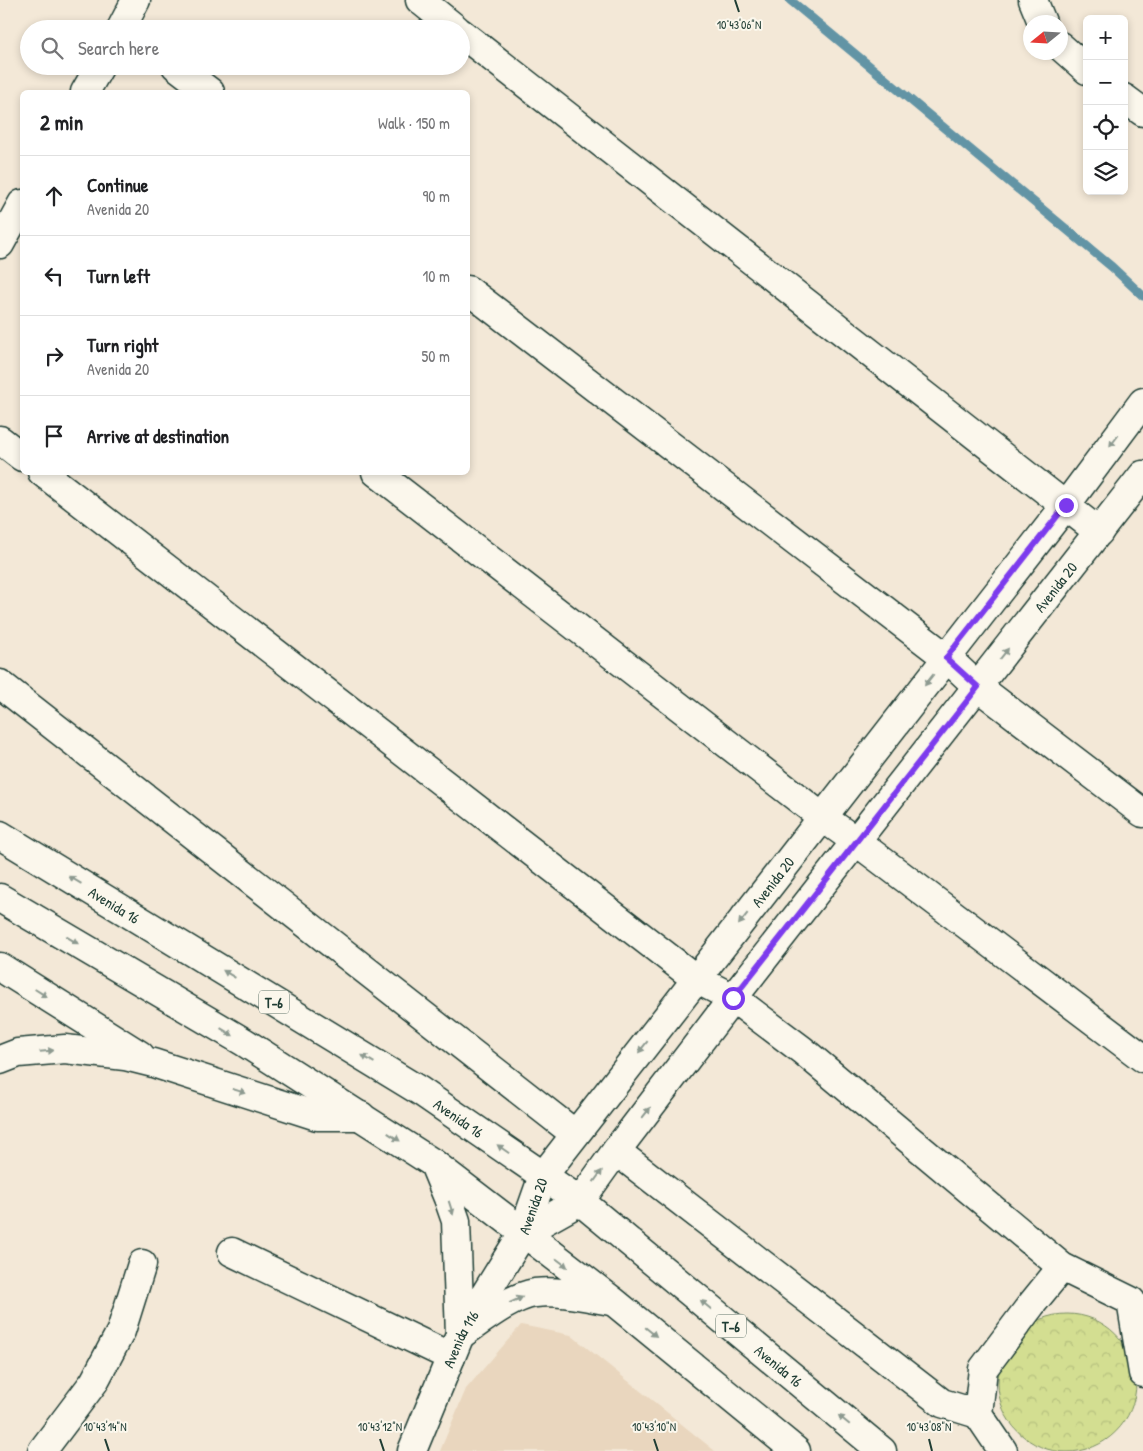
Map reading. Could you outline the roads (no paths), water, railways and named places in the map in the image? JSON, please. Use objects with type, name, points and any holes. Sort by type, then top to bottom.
[{"type":"main road","points":[[127,20],[136,0]]},
{"type":"main road","points":[[420,0],[445,20]]},
{"type":"main road","points":[[1033,0],[1039,15]]},
{"type":"main road","points":[[470,40],[1099,532]]},
{"type":"main road","points":[[1068,53],[1083,66]]},
{"type":"main road","points":[[86,90],[95,75]]},
{"type":"main road","points":[[188,75],[207,90]]},
{"type":"main road","points":[[1128,101],[1143,112]]},
{"type":"main road","points":[[0,244],[20,208]]},
{"type":"main road","points":[[470,292],[946,658],[978,687],[1143,813]]},
{"type":"main road","name":"Avenida 20","points":[[523,1233],[543,1176],[1066,505],[1143,402]]},
{"type":"main road","points":[[0,440],[20,455]]},
{"type":"main road","points":[[46,475],[696,979],[733,998],[802,1050],[1062,1267],[1137,1295],[1143,1373]]},
{"type":"main road","points":[[380,475],[822,817],[1143,1058]]},
{"type":"main road","name":"Avenida 20","points":[[523,1233],[580,1201],[733,998],[1143,475]]},
{"type":"main road","points":[[0,684],[575,1134]]},
{"type":"main road","name":"Avenida 16","points":[[0,835],[420,1090],[580,1201],[882,1451]]},
{"type":"main road","points":[[0,898],[244,1042],[433,1163],[613,1301],[796,1451]]},
{"type":"main road","points":[[0,966],[153,1063]]},
{"type":"main road","points":[[0,1060],[18,1053],[65,1049],[125,1056],[153,1063],[317,1116],[360,1116]]},
{"type":"main road","points":[[616,1151],[942,1403],[978,1414],[1003,1451]]},
{"type":"main road","points":[[433,1163],[456,1221],[456,1346]]},
{"type":"main road","name":"Avenida 116","points":[[412,1451],[456,1346],[523,1233]]},
{"type":"main road","points":[[232,1252],[456,1346]]},
{"type":"main road","points":[[42,1451],[99,1374],[121,1331],[142,1264]]},
{"type":"main road","points":[[978,1414],[983,1369],[1062,1267]]},
{"type":"main road","points":[[456,1346],[514,1300],[533,1293],[554,1293],[613,1301]]},
{"type":"waterway","points":[[790,0],[1112,267],[1143,296]]}]
